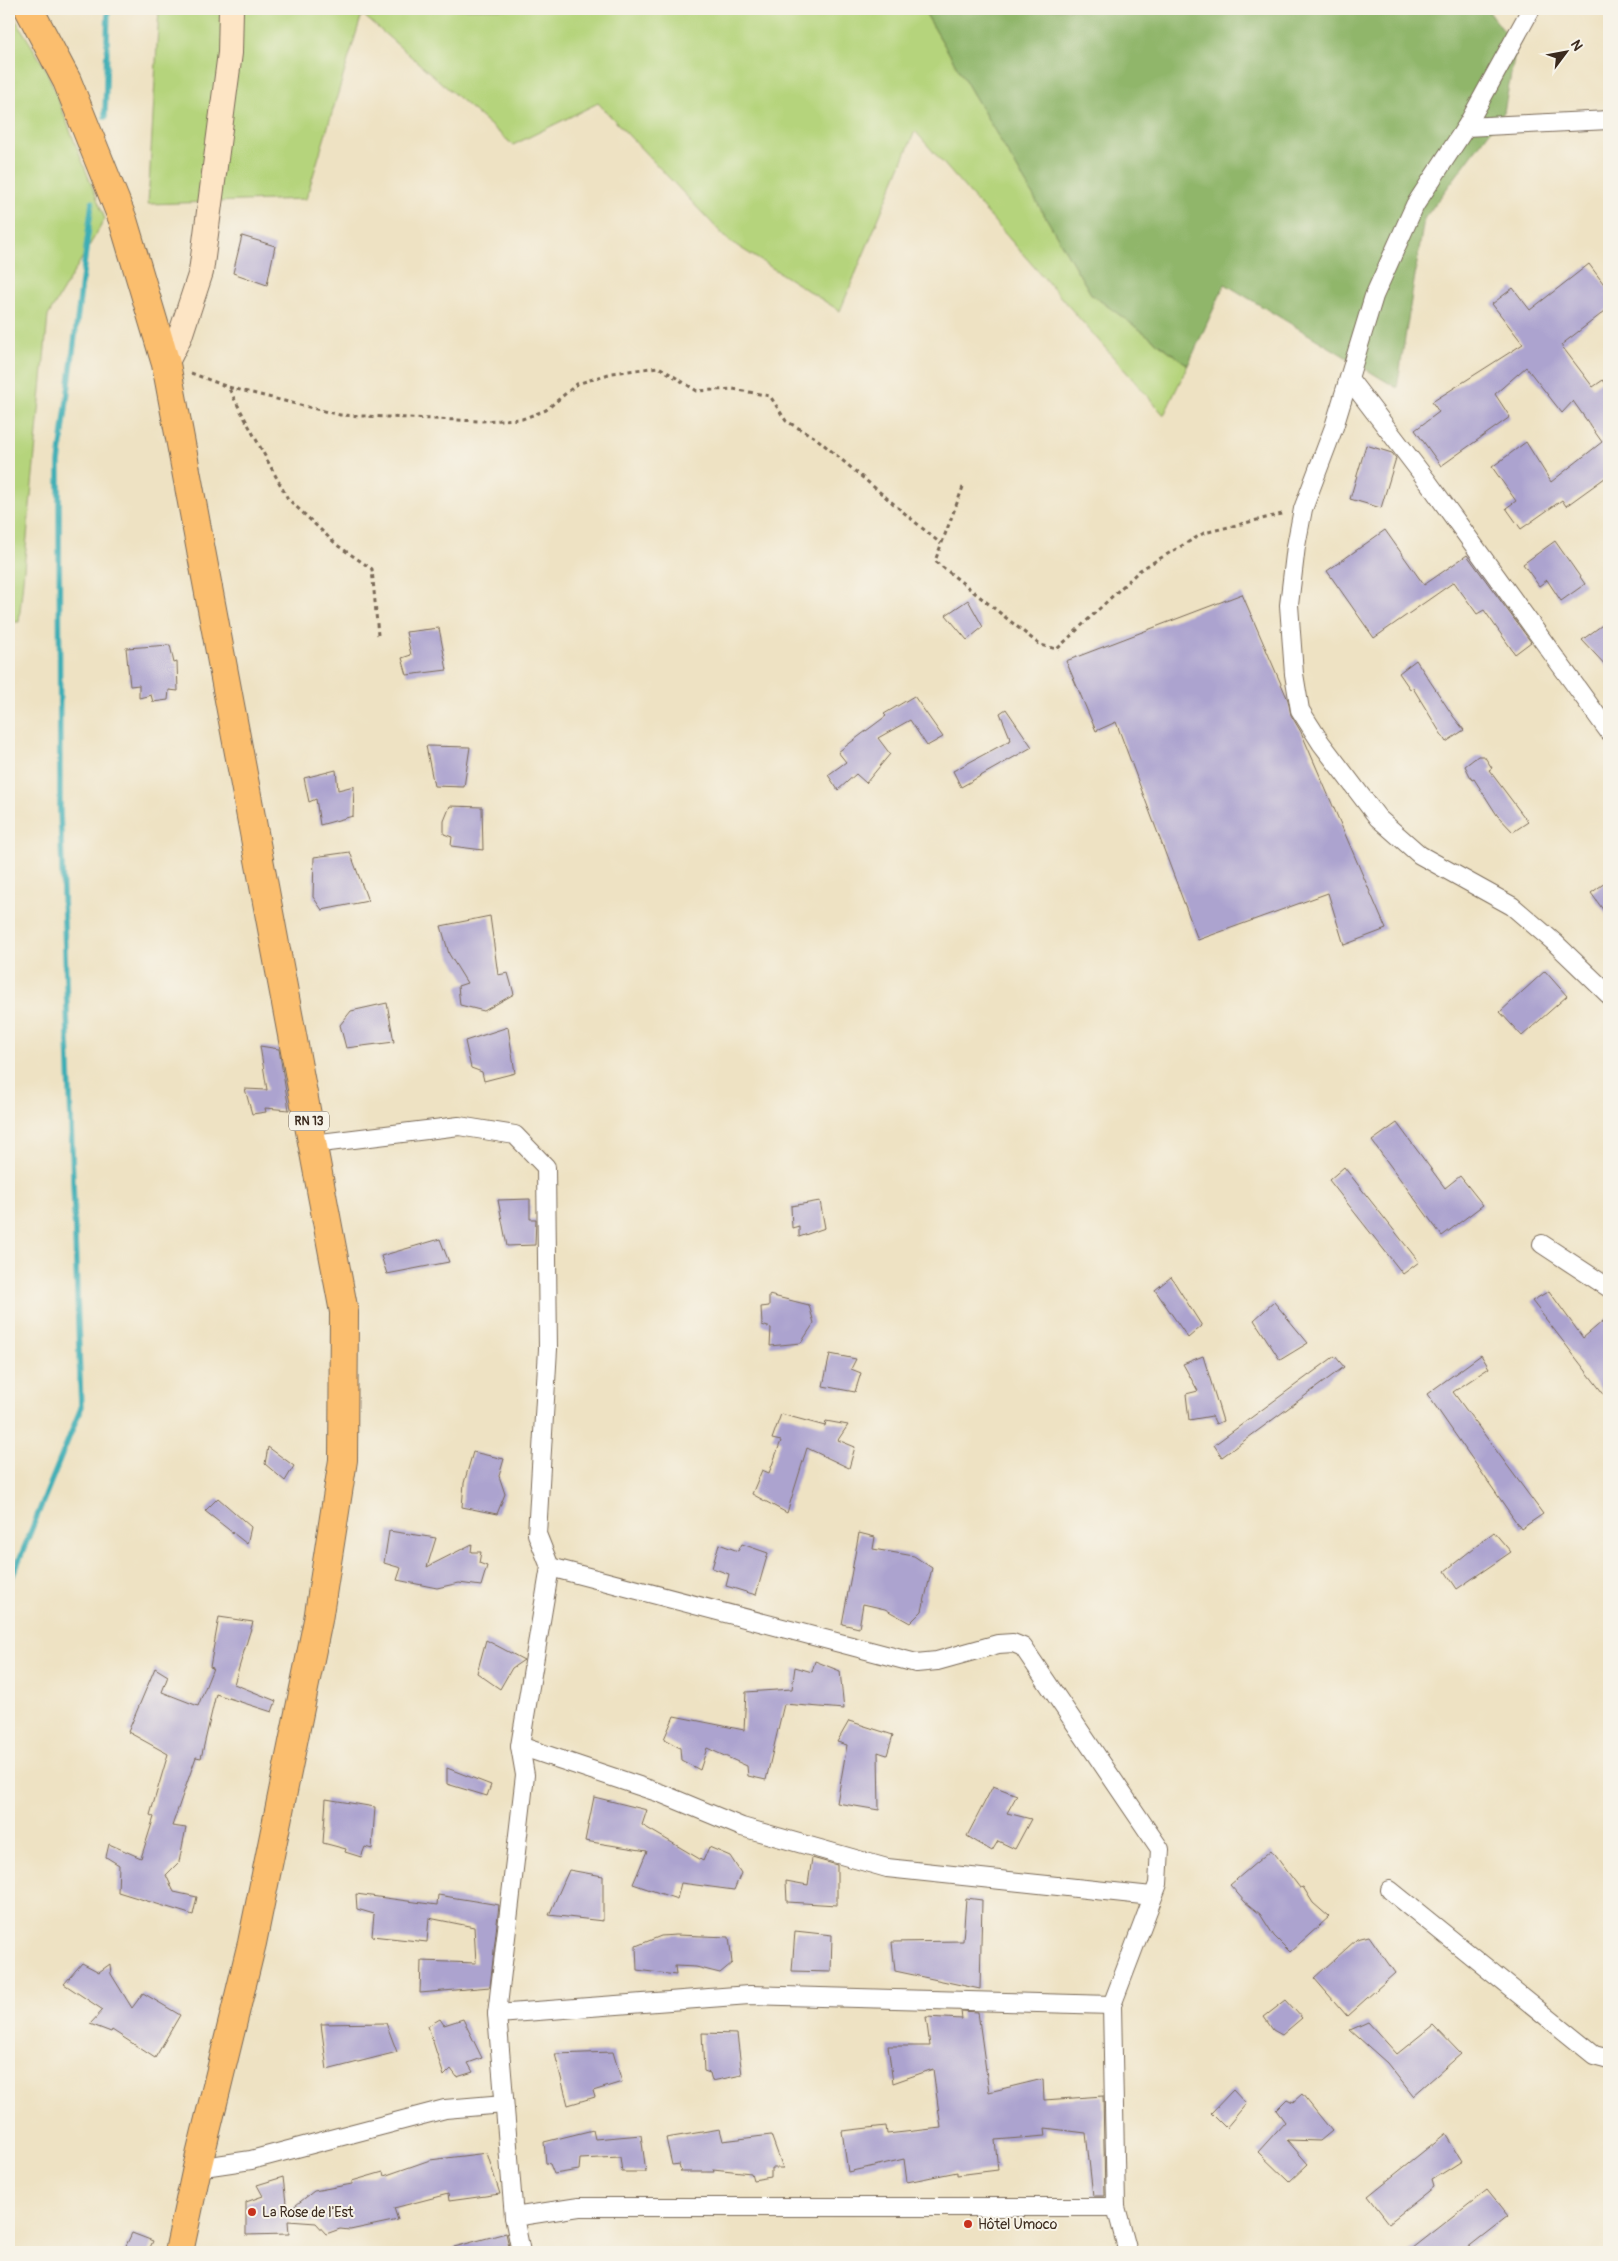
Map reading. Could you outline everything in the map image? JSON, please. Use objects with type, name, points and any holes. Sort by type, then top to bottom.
[{"type":"main road","name":"RN 13","points":[[29,9],[68,81],[123,220],[166,364],[344,1312],[343,1460],[318,1620],[252,1943],[197,2168],[179,2252]]},
{"type":"main road","points":[[166,364],[180,336],[201,272],[208,231],[230,52],[231,9]]},
{"type":"street","points":[[1531,9],[1466,127],[1411,214],[1374,296],[1350,380],[1303,509],[1296,546],[1289,605],[1293,664],[1300,710],[1321,744],[1385,824],[1420,855],[1512,906],[1609,995]]},
{"type":"street","points":[[1466,127],[1609,120]]},
{"type":"street","points":[[1350,380],[1428,482],[1609,732]]},
{"type":"street","points":[[313,1144],[459,1126],[516,1134],[546,1167],[548,1350],[537,1534],[550,1567],[520,1746],[525,1775],[496,2014],[514,2217],[521,2252]]},
{"type":"street","points":[[1542,1244],[1609,1288]]},
{"type":"street","points":[[550,1567],[916,1663],[937,1662],[998,1644],[1013,1642],[1023,1647],[1160,1849],[1158,1884],[1112,2005],[1116,2207],[1128,2252]]},
{"type":"street","points":[[520,1746],[660,1793],[742,1827],[887,1868],[1152,1896]]},
{"type":"street","points":[[1390,1890],[1594,2055],[1609,2059]]},
{"type":"street","points":[[496,2014],[749,1996],[1112,2005]]},
{"type":"street","points":[[197,2168],[251,2160],[445,2109],[504,2104]]},
{"type":"street","points":[[514,2217],[579,2206],[1116,2207]]},
{"type":"path","points":[[166,364],[228,387],[340,415],[480,421],[522,420],[546,410],[562,394],[577,384],[612,373],[659,366],[697,391],[733,389],[770,396],[786,421],[816,438],[941,544]]},
{"type":"path","points":[[228,387],[288,499],[337,545],[372,569],[378,635]]},
{"type":"path","points":[[963,487],[935,561],[1040,645],[1057,649],[1140,570],[1204,533],[1303,509]]},
{"type":"green space","points":[[9,9],[46,69],[105,219],[48,316],[19,622],[9,622]]},
{"type":"green space","points":[[159,9],[923,9],[1091,294],[1188,365],[1164,415],[915,131],[840,311],[728,240],[598,103],[513,145],[362,14],[306,199],[148,204]]},
{"type":"green space","points":[[923,9],[1487,9],[1516,47],[1504,112],[1424,219],[1397,388],[1225,284],[1188,365],[1091,294]]},
{"type":"building","points":[[242,236],[275,246],[267,285],[233,273]]},
{"type":"building","points":[[1589,264],[1609,291],[1609,308],[1561,345],[1593,387],[1603,380],[1609,388],[1609,475],[1566,506],[1562,500],[1521,529],[1506,508],[1516,501],[1492,467],[1526,442],[1551,482],[1602,442],[1573,401],[1562,413],[1526,367],[1495,394],[1510,417],[1441,466],[1415,430],[1439,412],[1432,402],[1523,344],[1492,304],[1513,288],[1530,310]]},
{"type":"building","points":[[1366,445],[1392,453],[1396,458],[1381,508],[1350,499]]},
{"type":"building","points":[[1385,530],[1424,585],[1467,555],[1531,642],[1515,654],[1484,610],[1477,614],[1454,582],[1374,638],[1327,571]]},
{"type":"building","points":[[1555,541],[1585,584],[1561,601],[1547,580],[1539,586],[1523,564]]},
{"type":"building","points":[[1242,594],[1288,700],[1291,715],[1301,732],[1386,929],[1344,945],[1328,893],[1198,940],[1116,722],[1096,731],[1066,661]]},
{"type":"building","points":[[968,600],[983,627],[967,640],[946,615]]},
{"type":"building","points":[[1609,620],[1609,669],[1582,640]]},
{"type":"building","points":[[439,628],[447,670],[407,675],[402,658],[411,655],[406,632]]},
{"type":"building","points":[[170,645],[174,663],[177,662],[178,691],[169,690],[168,700],[153,702],[151,695],[139,698],[139,685],[130,686],[126,648]]},
{"type":"building","points":[[1416,660],[1464,730],[1446,742],[1413,688],[1410,689],[1399,673]]},
{"type":"building","points":[[914,696],[943,737],[927,746],[910,720],[878,738],[890,754],[866,783],[856,774],[838,790],[828,775],[846,762],[838,752],[886,716],[884,714]]},
{"type":"building","points":[[1006,709],[1032,747],[961,787],[953,771],[1011,740],[1000,713]]},
{"type":"building","points":[[426,746],[470,747],[464,787],[434,786]]},
{"type":"building","points":[[1478,756],[1484,756],[1492,768],[1489,770],[1528,822],[1513,832],[1497,815],[1474,779],[1472,780],[1465,766]]},
{"type":"building","points":[[336,770],[338,790],[354,786],[353,816],[320,825],[316,799],[309,802],[304,778]]},
{"type":"building","points":[[450,806],[482,807],[483,850],[451,846],[452,837],[444,834],[444,821]]},
{"type":"building","points":[[350,852],[368,901],[322,910],[313,897],[314,857]]},
{"type":"building","points":[[1609,880],[1609,918],[1591,893]]},
{"type":"building","points":[[490,916],[498,975],[508,973],[514,994],[484,1011],[460,1005],[458,986],[467,983],[449,954],[441,926]]},
{"type":"building","points":[[1545,971],[1567,996],[1522,1036],[1500,1012]]},
{"type":"building","points":[[387,1003],[394,1042],[346,1048],[340,1025],[351,1011]]},
{"type":"building","points":[[508,1027],[515,1073],[484,1081],[482,1072],[471,1068],[465,1041]]},
{"type":"building","points":[[260,1046],[279,1049],[289,1110],[265,1108],[266,1112],[252,1114],[245,1089],[267,1090]]},
{"type":"building","points":[[1397,1123],[1445,1188],[1460,1176],[1483,1205],[1442,1236],[1372,1141]]},
{"type":"building","points":[[1344,1167],[1419,1262],[1403,1274],[1329,1180]]},
{"type":"building","points":[[530,1199],[530,1219],[536,1219],[535,1245],[507,1246],[498,1200]]},
{"type":"building","points":[[820,1201],[825,1228],[799,1237],[799,1226],[792,1228],[791,1206]]},
{"type":"building","points":[[440,1239],[449,1262],[387,1274],[381,1256]]},
{"type":"building","points":[[1171,1277],[1202,1326],[1188,1338],[1155,1290]]},
{"type":"building","points":[[1549,1291],[1583,1338],[1609,1316],[1609,1401],[1532,1301]]},
{"type":"building","points":[[769,1295],[809,1305],[814,1323],[801,1343],[770,1346],[771,1328],[762,1325],[761,1307],[769,1306]]},
{"type":"building","points":[[1274,1302],[1308,1343],[1280,1360],[1254,1320]]},
{"type":"building","points":[[830,1354],[856,1359],[851,1369],[861,1373],[855,1392],[823,1386]]},
{"type":"building","points":[[1481,1355],[1489,1368],[1453,1392],[1543,1514],[1521,1529],[1427,1394]]},
{"type":"building","points":[[1203,1356],[1223,1421],[1216,1424],[1212,1416],[1189,1420],[1186,1394],[1198,1391],[1183,1364]]},
{"type":"building","points":[[1335,1356],[1344,1367],[1222,1457],[1214,1445]]},
{"type":"building","points":[[781,1414],[825,1426],[826,1421],[848,1425],[838,1440],[855,1447],[849,1468],[807,1448],[787,1513],[752,1494],[762,1470],[769,1473],[781,1441],[772,1439]]},
{"type":"building","points":[[268,1447],[294,1466],[285,1481],[265,1464]]},
{"type":"building","points":[[473,1452],[504,1459],[499,1476],[505,1494],[497,1514],[462,1507],[464,1483]]},
{"type":"building","points":[[218,1498],[251,1527],[247,1544],[205,1511]]},
{"type":"building","points":[[389,1531],[436,1538],[427,1567],[472,1544],[471,1552],[481,1552],[479,1563],[487,1566],[481,1586],[459,1583],[437,1588],[397,1580],[401,1568],[384,1563]]},
{"type":"building","points":[[1494,1532],[1511,1552],[1457,1589],[1445,1571]]},
{"type":"building","points":[[859,1533],[875,1537],[873,1549],[914,1556],[932,1568],[922,1611],[910,1623],[885,1609],[863,1604],[859,1628],[842,1624]]},
{"type":"building","points":[[719,1544],[738,1551],[742,1544],[768,1553],[756,1595],[726,1586],[729,1574],[712,1568]]},
{"type":"building","points":[[219,1617],[253,1622],[234,1684],[276,1701],[272,1712],[216,1694],[201,1758],[196,1757],[172,1826],[186,1828],[179,1862],[166,1875],[174,1892],[197,1897],[193,1915],[118,1892],[119,1865],[106,1857],[109,1844],[141,1858],[154,1817],[150,1815],[168,1754],[128,1732],[155,1668],[168,1676],[162,1692],[198,1706],[213,1668],[210,1667]]},
{"type":"building","points":[[486,1640],[524,1660],[512,1668],[500,1689],[477,1673]]},
{"type":"building","points":[[815,1661],[840,1671],[844,1709],[784,1704],[766,1780],[748,1776],[747,1766],[707,1748],[700,1770],[681,1760],[680,1748],[664,1739],[674,1716],[744,1730],[746,1692],[792,1689],[795,1667],[812,1672]]},
{"type":"building","points":[[849,1721],[893,1735],[887,1755],[878,1752],[879,1810],[837,1803],[847,1745],[837,1742]]},
{"type":"building","points":[[447,1768],[491,1785],[487,1796],[447,1784]]},
{"type":"building","points":[[993,1786],[1017,1795],[1007,1813],[1031,1819],[1015,1849],[998,1841],[992,1851],[967,1836]]},
{"type":"building","points":[[594,1797],[647,1810],[642,1825],[703,1861],[709,1847],[730,1856],[741,1873],[734,1890],[681,1883],[677,1899],[633,1884],[647,1851],[585,1841]]},
{"type":"building","points":[[326,1799],[375,1807],[372,1849],[365,1847],[361,1857],[345,1852],[346,1849],[323,1843]]},
{"type":"building","points":[[1271,1850],[1300,1888],[1303,1887],[1313,1903],[1329,1917],[1290,1952],[1274,1936],[1260,1914],[1245,1902],[1230,1885]]},
{"type":"building","points":[[812,1858],[837,1865],[837,1905],[787,1902],[786,1881],[808,1885]]},
{"type":"building","points":[[569,1870],[603,1876],[603,1921],[549,1915]]},
{"type":"building","points":[[356,1894],[437,1905],[438,1895],[499,1905],[490,1987],[420,1993],[421,1961],[476,1963],[474,1927],[429,1918],[427,1942],[372,1936],[374,1914],[357,1909]]},
{"type":"building","points":[[966,1898],[982,1900],[980,1989],[895,1971],[892,1942],[963,1941]]},
{"type":"building","points":[[795,1931],[832,1935],[831,1972],[792,1971]]},
{"type":"building","points":[[661,1936],[729,1937],[732,1963],[720,1973],[696,1967],[675,1966],[676,1975],[637,1970],[636,1946]]},
{"type":"building","points":[[1369,1936],[1395,1973],[1347,2016],[1314,1978],[1357,1939]]},
{"type":"building","points":[[82,1963],[99,1972],[110,1964],[111,1974],[132,2008],[143,1993],[180,2015],[155,2058],[112,2030],[111,2032],[90,2024],[103,2010],[64,1984]]},
{"type":"building","points":[[1286,2000],[1302,2018],[1282,2035],[1273,2030],[1264,2017]]},
{"type":"building","points":[[961,2011],[978,2012],[989,2092],[1043,2079],[1044,2100],[1103,2096],[1105,2196],[1093,2196],[1086,2133],[1045,2128],[1046,2136],[995,2140],[998,2170],[957,2175],[957,2172],[907,2182],[904,2159],[848,2172],[842,2131],[886,2126],[887,2134],[941,2128],[933,2069],[893,2083],[888,2046],[930,2046],[926,2017],[962,2019]]},
{"type":"building","points":[[440,2019],[444,2025],[463,2019],[482,2058],[468,2063],[473,2072],[457,2077],[451,2069],[444,2076],[428,2026]]},
{"type":"building","points":[[1368,2022],[1397,2054],[1433,2025],[1461,2054],[1413,2096],[1387,2063],[1350,2030]]},
{"type":"building","points":[[386,2023],[397,2052],[327,2070],[321,2024]]},
{"type":"building","points":[[702,2033],[737,2034],[742,2075],[712,2081],[710,2073],[704,2071]]},
{"type":"building","points":[[613,2052],[622,2082],[593,2091],[595,2097],[568,2105],[555,2054]]},
{"type":"building","points":[[1233,2090],[1246,2104],[1226,2128],[1211,2113]]},
{"type":"building","points":[[1302,2094],[1332,2131],[1320,2141],[1287,2140],[1308,2164],[1289,2182],[1258,2152],[1285,2122],[1276,2110],[1287,2099],[1293,2102]]},
{"type":"building","points":[[720,2129],[723,2141],[771,2135],[783,2168],[771,2168],[771,2177],[753,2180],[751,2173],[713,2169],[714,2172],[681,2172],[679,2164],[672,2165],[666,2138]]},
{"type":"building","points":[[593,2130],[595,2139],[641,2135],[646,2172],[622,2172],[620,2157],[580,2159],[579,2170],[554,2174],[550,2164],[546,2163],[544,2142]]},
{"type":"building","points":[[1445,2134],[1462,2161],[1432,2180],[1434,2187],[1389,2223],[1368,2196]]},
{"type":"building","points":[[487,2153],[500,2194],[449,2201],[448,2194],[394,2208],[398,2220],[350,2230],[340,2229],[326,2234],[316,2223],[288,2221],[289,2234],[246,2235],[246,2202],[263,2196],[257,2185],[283,2177],[287,2212],[314,2191],[352,2184],[352,2181],[383,2172],[384,2176],[430,2160]]},
{"type":"building","points":[[1487,2190],[1508,2216],[1462,2252],[1408,2252]]},
{"type":"building","points":[[132,2233],[153,2241],[148,2252],[123,2252]]},
{"type":"building","points":[[506,2233],[510,2252],[454,2252],[454,2247]]},
{"type":"waterway","points":[[105,117],[108,9]]},
{"type":"waterway","points":[[9,1585],[81,1408],[60,809],[59,463],[92,202]]},
{"type":"place","name":"La Rose de l'Est","points":[[252,2212]]},
{"type":"place","name":"Hôtel Umoco","points":[[968,2224]]}]
